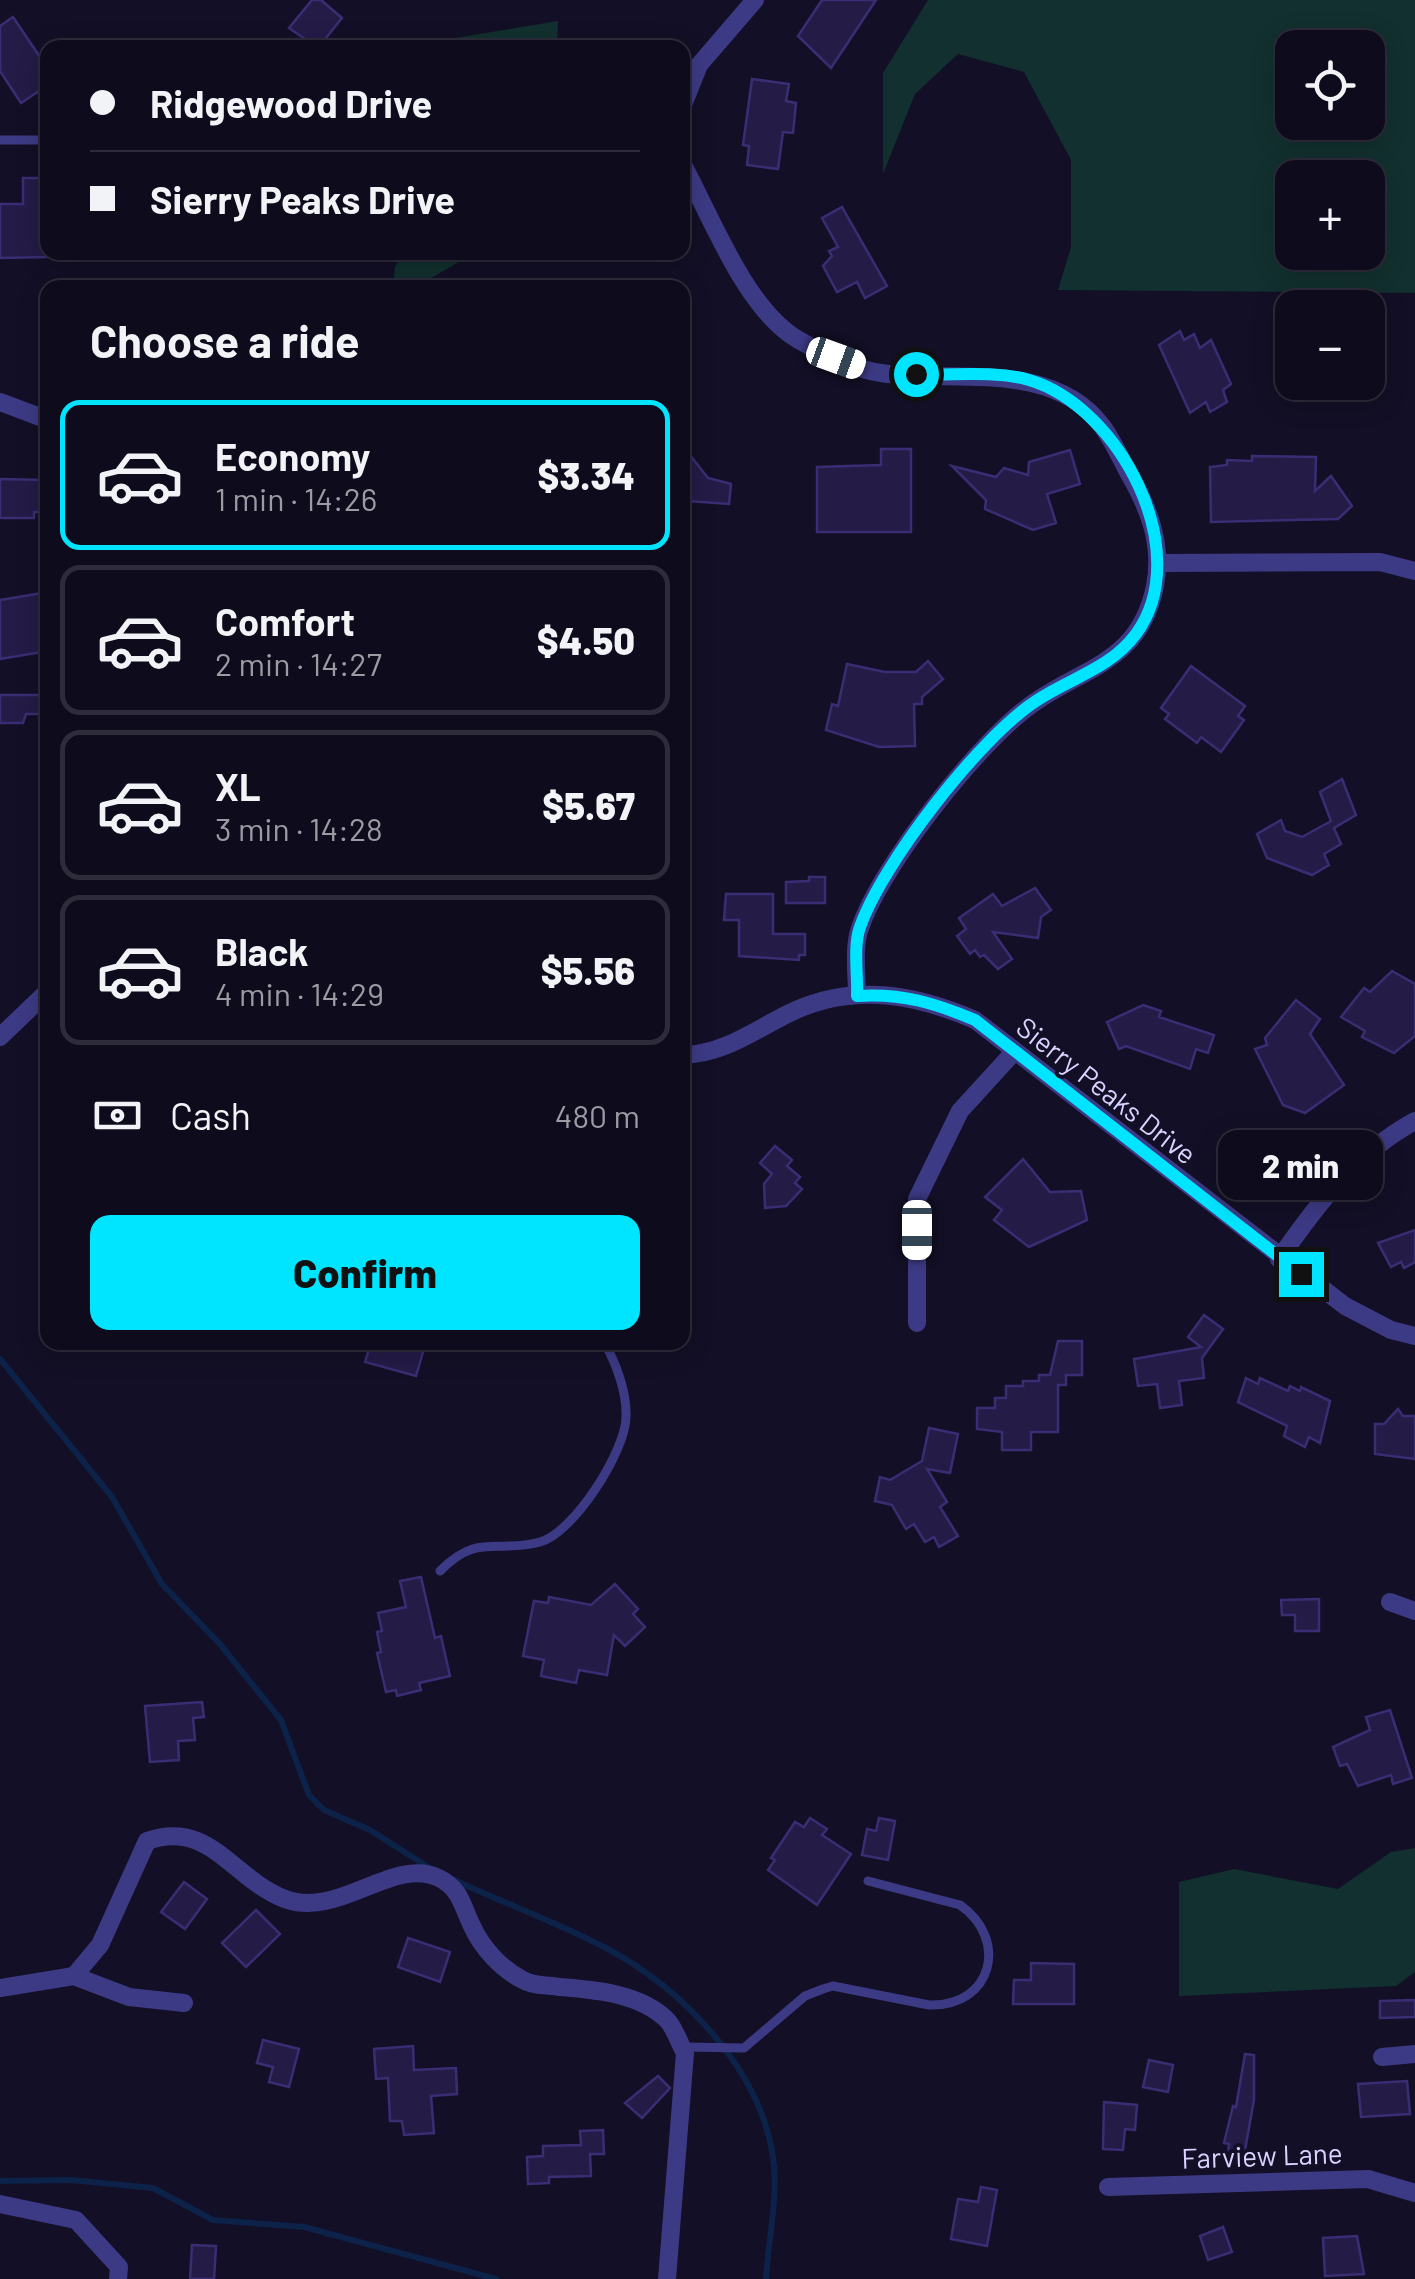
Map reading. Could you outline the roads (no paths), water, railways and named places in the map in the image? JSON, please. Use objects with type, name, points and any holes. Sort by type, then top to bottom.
[{"type":"street","points":[[690,88],[700,65],[755,0]]},
{"type":"street","points":[[690,178],[758,304],[794,337],[878,373],[1028,379],[1062,395],[1100,423],[1148,507],[1159,563],[1152,600],[1136,633],[1103,666],[1035,701],[978,750],[882,882],[858,930],[857,996]]},
{"type":"street","points":[[0,402],[40,417]]},
{"type":"street","points":[[1159,563],[1380,562],[1415,571]]},
{"type":"street","name":"Sierry Peaks Drive","points":[[690,1054],[737,1043],[797,1009],[857,996],[890,994],[930,1001],[975,1020],[1279,1259],[1346,1306],[1415,1336]]},
{"type":"street","points":[[0,1037],[40,998]]},
{"type":"street","points":[[917,1324],[917,1200],[960,1111],[1013,1053]]},
{"type":"street","points":[[1279,1259],[1327,1190],[1387,1136],[1415,1121]]},
{"type":"street","points":[[1390,1602],[1415,1611]]},
{"type":"street","points":[[74,1976],[100,1944],[147,1840],[170,1833],[199,1838],[229,1864],[286,1899],[319,1902],[356,1894],[404,1873],[437,1877],[462,1895],[472,1928],[499,1965],[527,1983],[634,1999],[668,2020],[684,2053],[667,2279]]},
{"type":"street","points":[[0,1988],[74,1976],[129,1997],[184,2002]]},
{"type":"street","points":[[1382,2057],[1415,2054]]},
{"type":"street","name":"Farview Lane","points":[[1108,2188],[1368,2180],[1415,2192]]},
{"type":"street","points":[[0,2204],[76,2220],[119,2267],[118,2279]]},
{"type":"lane","points":[[0,140],[40,140]]},
{"type":"lane","points":[[440,1571],[468,1548],[541,1542],[553,1536],[585,1502],[620,1445],[626,1420],[622,1388],[607,1350]]},
{"type":"lane","points":[[681,2047],[744,2048],[805,1996],[834,1986],[945,2006],[974,1994],[984,1978],[988,1950],[982,1929],[970,1912],[960,1905],[868,1881]]},
{"type":"waterway","points":[[0,1359],[112,1497],[162,1584],[219,1643],[281,1720],[309,1795],[324,1810],[370,1830],[428,1867]]},
{"type":"waterway","points":[[452,1879],[568,1930],[635,1965],[714,2035],[752,2093],[773,2157],[774,2202],[766,2279]]},
{"type":"waterway","points":[[0,2181],[71,2180],[153,2188],[213,2220],[304,2227],[496,2279]]}]
